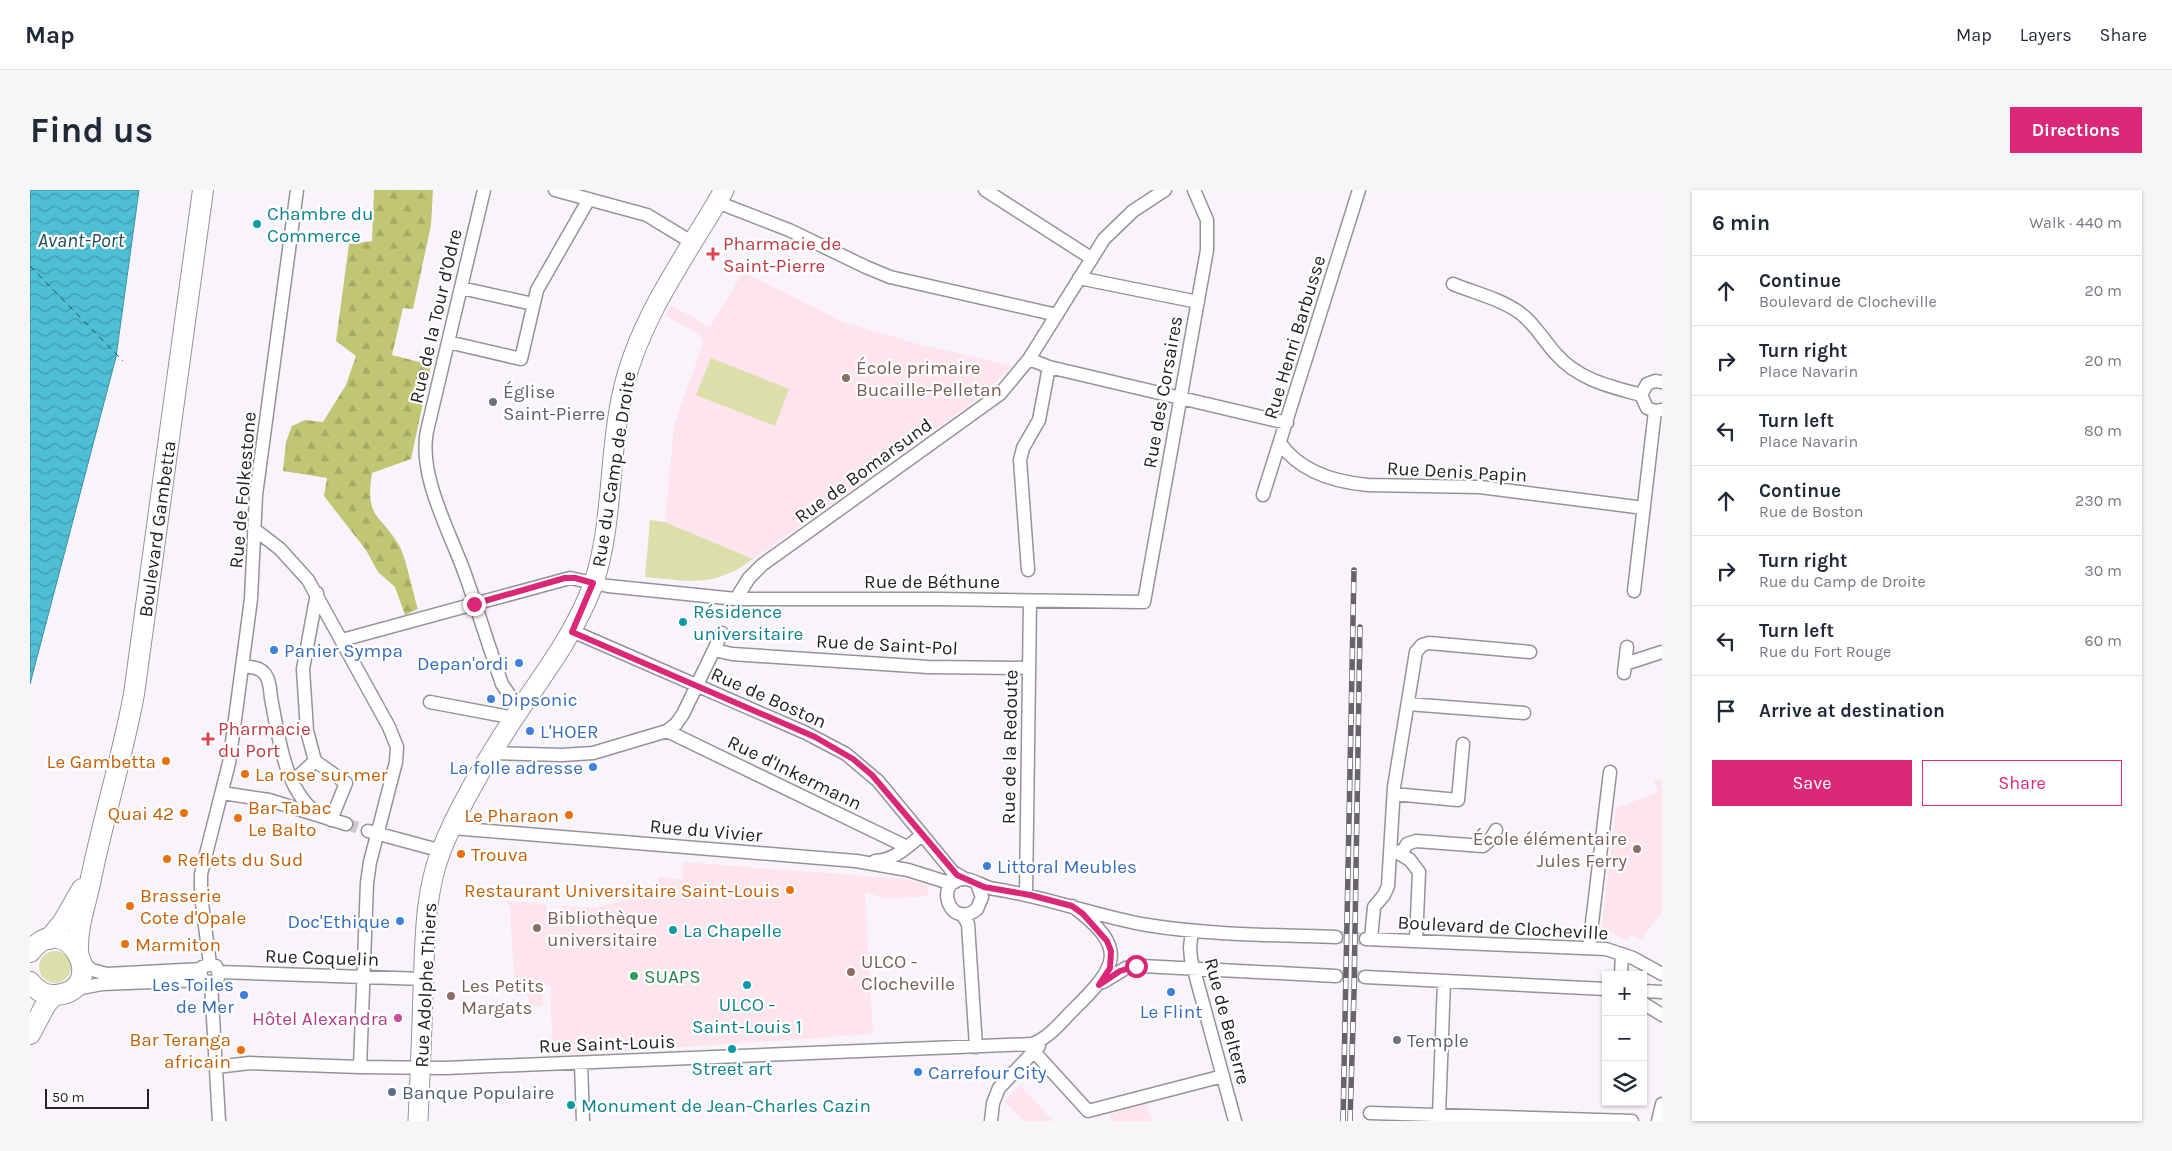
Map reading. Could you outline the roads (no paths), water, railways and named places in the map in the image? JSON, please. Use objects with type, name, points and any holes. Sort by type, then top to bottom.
[{"type":"main road","name":"Boulevard Gambetta","points":[[92,864],[118,773],[134,694],[203,190]]},
{"type":"main road","points":[[49,939],[70,911],[92,864]]},
{"type":"main road","points":[[30,1034],[46,1004],[80,979],[78,936],[92,864]]},
{"type":"main road","points":[[30,952],[39,943],[49,939],[64,940],[80,957]]},
{"type":"main road","points":[[30,982],[41,992],[62,992]]},
{"type":"street","name":"Rue de Folkestone","points":[[219,1121],[201,880],[222,793],[242,666],[251,599],[256,495],[297,190]]},
{"type":"street","name":"Rue de la Tour d'Odre","points":[[484,190],[425,450],[429,480],[504,688],[519,712]]},
{"type":"street","points":[[555,190],[647,215],[693,243]]},
{"type":"street","points":[[985,190],[1091,258]]},
{"type":"street","name":"Rue de Bomarsund","points":[[736,599],[749,578],[762,565],[1006,388],[1029,359],[1104,239],[1121,221],[1165,190]]},
{"type":"street","name":"Rue des Corsaires","points":[[1144,602],[1207,250],[1208,230],[1203,209],[1194,190]]},
{"type":"street","name":"Rue Henri Barbusse","points":[[1264,495],[1359,190]]},
{"type":"street","points":[[720,196],[866,268],[890,277],[1056,314]]},
{"type":"street","name":"Rue du Camp de Droite","points":[[442,850],[493,753],[572,632],[593,583],[603,542],[619,409],[631,361],[652,311],[720,196]]},
{"type":"street","points":[[448,342],[521,359],[533,304],[540,283],[589,199]]},
{"type":"street","points":[[1079,278],[1198,302]]},
{"type":"street","points":[[1453,284],[1505,304],[1520,313],[1533,325],[1561,360],[1586,378],[1641,395]]},
{"type":"street","points":[[461,288],[533,304]]},
{"type":"street","points":[[1029,359],[1049,367],[1287,423]]},
{"type":"street","points":[[1028,570],[1020,460],[1027,441],[1040,420],[1049,367]]},
{"type":"street","points":[[1634,591],[1659,410],[1645,406],[1641,395],[1643,389],[1649,383],[1662,382]]},
{"type":"street","name":"Rue Denis Papin","points":[[1280,443],[1292,458],[1303,467],[1350,482],[1368,485],[1480,488],[1644,508]]},
{"type":"street","points":[[254,529],[292,561],[317,593],[396,741],[397,757],[389,788],[373,832],[368,882],[360,1067]]},
{"type":"street","name":"Rue de Béthune","points":[[342,640],[565,578],[575,578],[593,583],[736,599],[1144,602]]},
{"type":"street","points":[[317,593],[303,669],[307,731],[315,761],[346,783],[326,818]]},
{"type":"street","name":"Rue de la Redoute","points":[[1026,894],[1030,601]]},
{"type":"street","name":"Rue de Boston","points":[[572,632],[811,735],[853,759],[878,781],[960,880]]},
{"type":"street","points":[[493,753],[562,755],[593,753],[667,731],[680,719],[722,632]]},
{"type":"street","points":[[1396,851],[1394,794],[1414,656],[1422,645],[1434,643],[1530,652]]},
{"type":"street","points":[[1627,647],[1624,669],[1662,652]]},
{"type":"street","name":"Rue de Saint-Pol","points":[[714,650],[732,654],[920,666],[1029,668]]},
{"type":"street","points":[[242,666],[261,670],[268,678],[280,745],[293,781],[309,807],[326,818]]},
{"type":"street","points":[[430,702],[519,712]]},
{"type":"street","points":[[1408,704],[1524,714]]},
{"type":"street","name":"Rue d'Inkermann","points":[[667,731],[907,847]]},
{"type":"street","points":[[1394,794],[1458,800],[1463,744]]},
{"type":"street","points":[[293,781],[315,761]]},
{"type":"street","points":[[1588,948],[1610,772]]},
{"type":"street","points":[[222,793],[269,800],[346,824]]},
{"type":"street","name":"Rue du Vivier","points":[[452,828],[856,861],[908,870],[943,881],[960,880]]},
{"type":"street","points":[[1396,851],[1416,840],[1483,846],[1490,840],[1496,830]]},
{"type":"street","points":[[373,832],[442,850]]},
{"type":"street","points":[[856,861],[888,860],[922,834]]},
{"type":"street","name":"Rue Adolphe Thiers","points":[[418,1121],[427,913],[433,879],[442,850]]},
{"type":"street","points":[[1396,851],[1410,860],[1419,872],[1416,941]]},
{"type":"street","name":"Boulevard de Clocheville","points":[[1396,851],[1388,886],[1384,895],[1374,907],[1368,939],[1588,948],[1622,954],[1662,974]]},
{"type":"street","points":[[977,884],[982,894],[980,905],[973,912],[962,914],[953,910],[947,901],[948,889],[960,880],[977,884],[987,888],[1026,894],[1148,925],[1192,931],[1336,938]]},
{"type":"street","points":[[1072,906],[1083,914],[1099,931],[1107,941],[1111,951],[1110,968],[1099,985]]},
{"type":"street","points":[[962,914],[968,924],[976,1047]]},
{"type":"street","name":"Rue de Belterre","points":[[1192,931],[1190,947],[1194,969],[1235,1121]]},
{"type":"street","points":[[1621,971],[1622,954]]},
{"type":"street","points":[[80,957],[92,970],[107,974],[209,973]]},
{"type":"street","points":[[991,1121],[993,1103],[999,1088],[1030,1048],[1049,1034],[1099,985],[1120,971],[1130,967],[1336,976]]},
{"type":"street","points":[[62,992],[102,984],[209,973]]},
{"type":"street","name":"Rue Coquelin","points":[[209,973],[424,980]]},
{"type":"street","points":[[1365,977],[1602,989]]},
{"type":"street","points":[[1439,1115],[1444,981]]},
{"type":"street","points":[[1647,991],[1662,992]]},
{"type":"street","points":[[1647,1006],[1662,1015]]},
{"type":"street","name":"Rue Saint-Louis","points":[[216,1067],[250,1063],[420,1069],[842,1050],[976,1047],[1030,1048]]},
{"type":"street","points":[[1030,1048],[1088,1111],[1223,1076]]},
{"type":"street","points":[[581,1063],[583,1121]]},
{"type":"street","points":[[1658,1121],[1662,1104]]},
{"type":"street","points":[[1370,1113],[1632,1121]]},
{"type":"water","name":"Avant-Port","points":[[30,190],[139,190],[116,357],[30,684]]},
{"type":"tunnel","points":[[346,824],[368,831]]},
{"type":"tunnel","points":[[1336,937],[1366,939]]},
{"type":"tunnel","points":[[1336,976],[1365,977]]},
{"type":"railway","points":[[1343,1121],[1354,570]]},
{"type":"railway","points":[[1350,1121],[1360,627]]},
{"type":"place","name":"Chambre du Commerce","points":[[257,224]]},
{"type":"place","name":"Pharmacie de Saint-Pierre","points":[[713,254]]},
{"type":"place","name":"École primaire Bucaille-Pelletan","points":[[846,378]]},
{"type":"place","name":"Église Saint-Pierre","points":[[493,402]]},
{"type":"place","name":"Résidence universitaire","points":[[683,622]]},
{"type":"place","name":"Panier Sympa","points":[[274,650]]},
{"type":"place","name":"Depan'ordi","points":[[519,663]]},
{"type":"place","name":"Dipsonic","points":[[491,699]]},
{"type":"place","name":"L'HOER","points":[[530,731]]},
{"type":"place","name":"Pharmacie du Port","points":[[208,739]]},
{"type":"place","name":"Le Gambetta","points":[[166,761]]},
{"type":"place","name":"La folle adresse","points":[[593,767]]},
{"type":"place","name":"La rose sur mer","points":[[245,774]]},
{"type":"place","name":"Quai 42","points":[[184,813]]},
{"type":"place","name":"Le Pharaon","points":[[569,815]]},
{"type":"place","name":"Bar Tabac Le Balto","points":[[238,818]]},
{"type":"place","name":"École élémentaire Jules Ferry","points":[[1637,849]]},
{"type":"place","name":"Trouva","points":[[461,854]]},
{"type":"place","name":"Reflets du Sud","points":[[167,859]]},
{"type":"place","name":"Littoral Meubles","points":[[987,866]]},
{"type":"place","name":"Restaurant Universitaire Saint-Louis","points":[[790,890]]},
{"type":"place","name":"Brasserie Cote d'Opale","points":[[130,906]]},
{"type":"place","name":"Doc'Ethique","points":[[400,921]]},
{"type":"place","name":"Bibliothèque universitaire","points":[[537,928]]},
{"type":"place","name":"La Chapelle","points":[[673,930]]},
{"type":"place","name":"Marmiton","points":[[125,944]]},
{"type":"place","name":"ULCO - Clocheville","points":[[851,972]]},
{"type":"place","name":"SUAPS","points":[[634,976]]},
{"type":"place","name":"ULCO - Saint-Louis 1","points":[[747,985]]},
{"type":"place","name":"Le Flint","points":[[1171,992]]},
{"type":"place","name":"Les Toiles de Mer","points":[[244,995]]},
{"type":"place","name":"Les Petits Margats","points":[[451,996]]},
{"type":"place","name":"Hôtel Alexandra","points":[[398,1018]]},
{"type":"place","name":"Temple","points":[[1397,1040]]},
{"type":"place","name":"Street art","points":[[732,1049]]},
{"type":"place","name":"Bar Teranga africain","points":[[241,1050]]},
{"type":"place","name":"Carrefour City","points":[[918,1072]]},
{"type":"place","name":"Banque Populaire","points":[[392,1092]]},
{"type":"place","name":"Monument de Jean-Charles Cazin","points":[[571,1105]]}]
